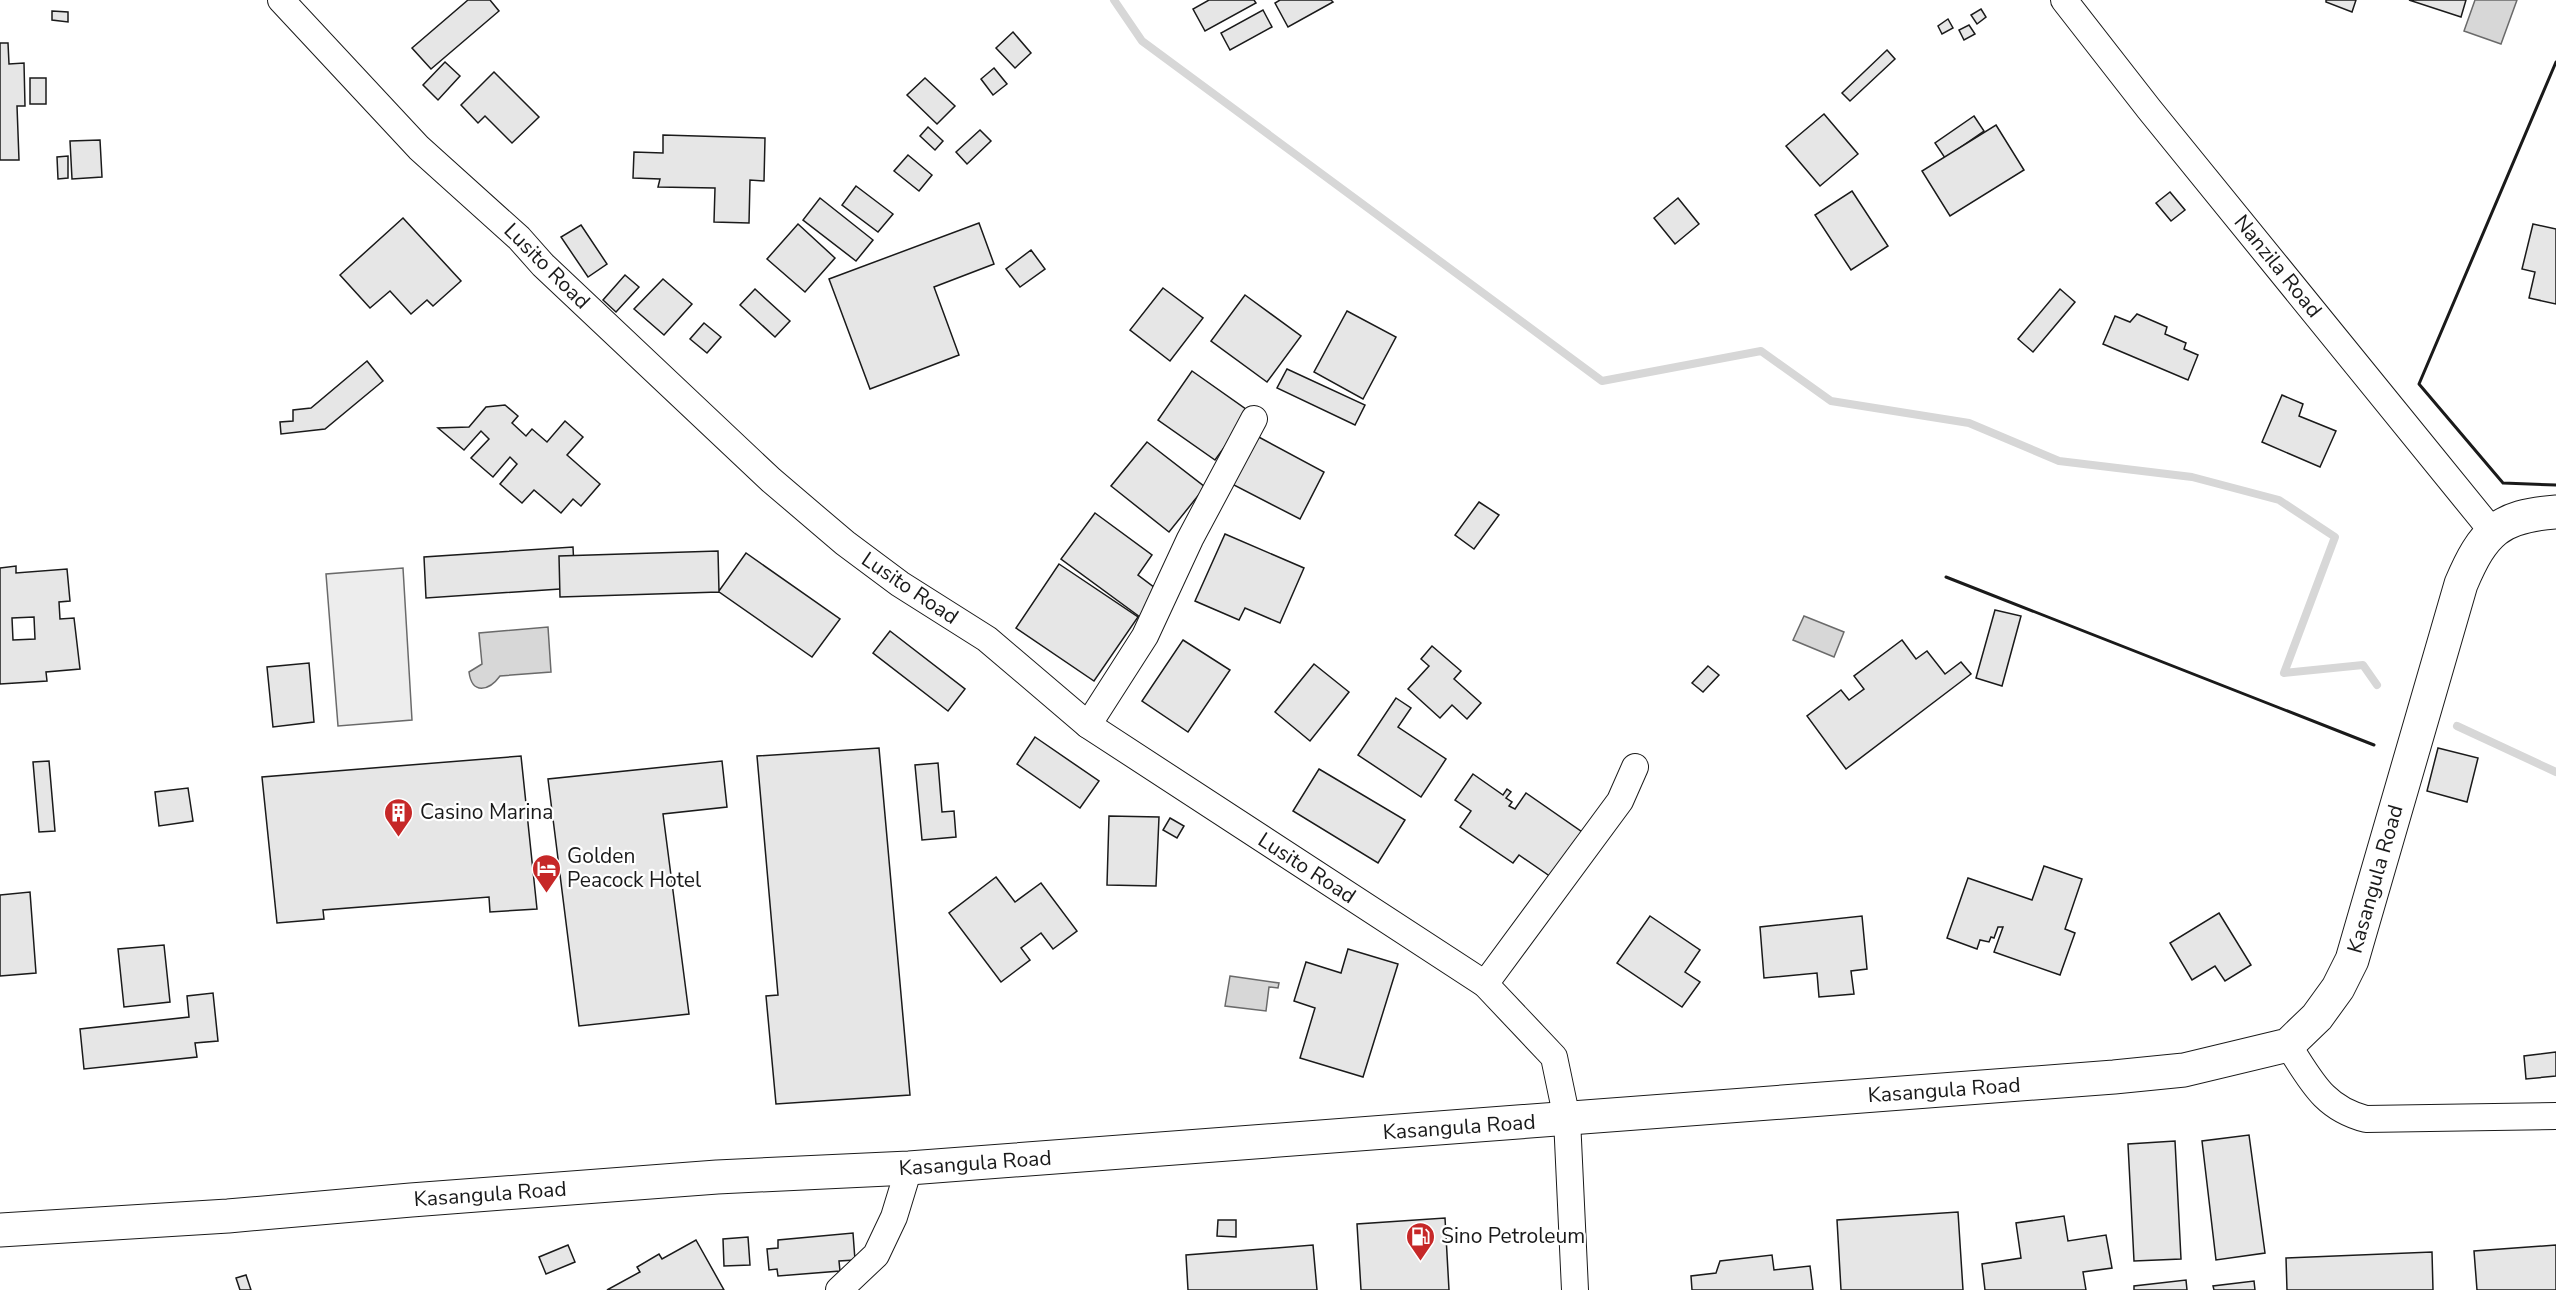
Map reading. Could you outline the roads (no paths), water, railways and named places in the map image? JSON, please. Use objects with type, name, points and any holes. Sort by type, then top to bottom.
[{"type":"main road","name":"Kasangula Road","points":[[0,1230],[228,1216],[705,1178],[909,1168],[2184,1070],[2288,1045],[2317,1017],[2338,988],[2352,960],[2461,584],[2474,554],[2492,531],[2508,521],[2532,514],[2556,512]]},
{"type":"street","name":"Lusito Road","points":[[281,0],[419,148],[519,238],[543,264],[771,480],[845,543],[900,584],[987,639],[1088,725],[1485,984],[1554,1057],[1567,1119],[1575,1290]]},
{"type":"street","name":"Nanzila Road","points":[[2064,0],[2149,109],[2492,531]]},
{"type":"street","points":[[1088,725],[1145,636],[1190,539],[1254,419]]},
{"type":"street","points":[[1485,984],[1620,801],[1635,767]]},
{"type":"street","points":[[2288,1045],[2318,1091],[2346,1114],[2367,1119],[2556,1116]]},
{"type":"street","points":[[839,1290],[876,1255],[894,1217],[909,1168]]},
{"type":"waterway","points":[[1114,0],[1142,41],[1602,381],[1761,351],[1831,401],[1969,423],[2059,461],[2192,477],[2279,500],[2335,537],[2284,673],[2363,665],[2377,685]]},
{"type":"waterway","points":[[2457,726],[2556,772]]},
{"type":"place","name":"Casino Marina","points":[[399,838]]},
{"type":"place","name":"Golden Peacock Hotel","points":[[546,894]]},
{"type":"place","name":"Sino Petroleum","points":[[1420,1262]]}]
